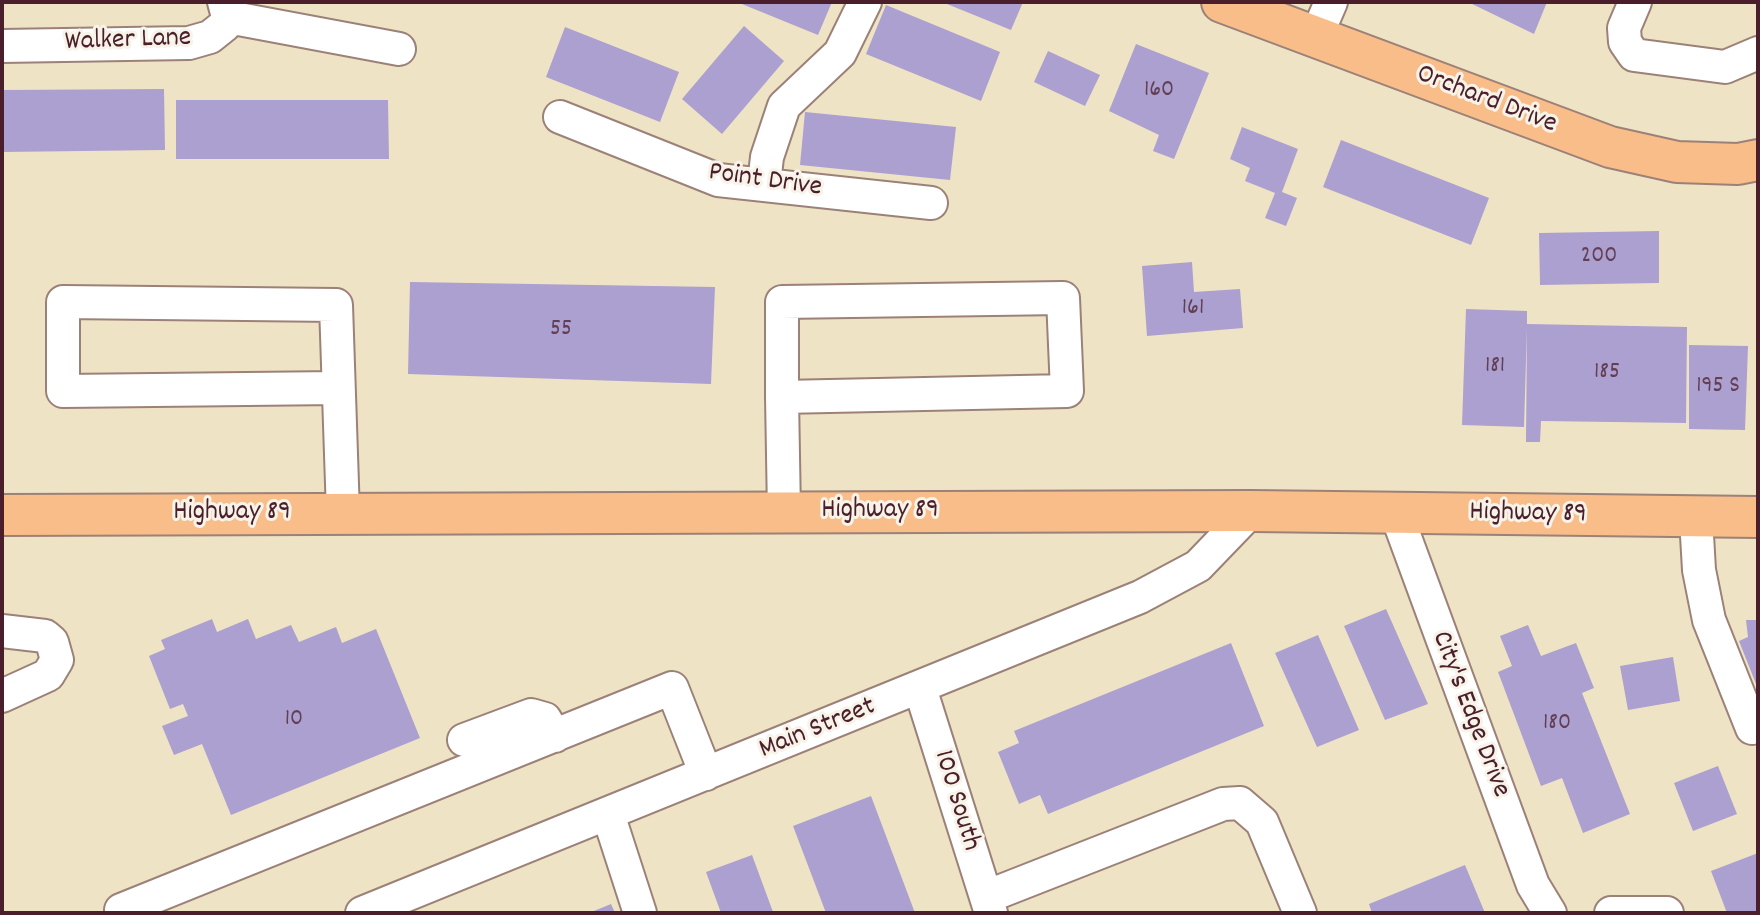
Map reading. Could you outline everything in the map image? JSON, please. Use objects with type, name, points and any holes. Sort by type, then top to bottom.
[{"type":"main road","name":"Orchard Drive","points":[[1222,2],[1324,19],[1610,147],[1677,162],[1738,164],[1758,160]]},
{"type":"main road","name":"Highway 89","points":[[2,515],[1251,511],[1758,517]]},
{"type":"street","points":[[764,184],[767,157],[784,106],[840,53],[865,2]]},
{"type":"street","points":[[1635,2],[1624,28],[1625,42],[1634,55],[1725,67],[1758,53]]},
{"type":"street","points":[[226,9],[399,49]]},
{"type":"street","name":"Walker Lane","points":[[2,46],[177,45],[210,37],[225,25],[226,9]]},
{"type":"street","name":"Point Drive","points":[[560,117],[707,176],[931,203]]},
{"type":"street","points":[[782,397],[1067,391],[1063,298],[782,302],[782,397],[784,513]]},
{"type":"street","points":[[338,388],[63,391],[63,302],[336,305],[343,514]]},
{"type":"street","name":"Main Street","points":[[362,913],[920,688],[1183,576],[1198,566],[1251,511]]},
{"type":"street","name":"City's Edge Drive","points":[[1396,513],[1533,885],[1550,913]]},
{"type":"street","points":[[1696,518],[1699,570],[1709,620],[1752,728],[1758,726]]},
{"type":"street","points":[[2,631],[45,636],[52,642],[57,660],[48,675],[2,696]]},
{"type":"street","points":[[123,913],[121,910],[672,688],[706,774]]},
{"type":"street","name":"100 South","points":[[920,688],[989,905]]},
{"type":"street","points":[[464,740],[516,718],[531,715],[545,719],[555,736]]},
{"type":"street","points":[[989,905],[1223,804],[1240,803],[1256,813],[1267,831],[1300,913]]},
{"type":"street","points":[[608,814],[640,913]]},
{"type":"street","points":[[1611,913],[1667,913]]},
{"type":"building","points":[[737,2],[832,2],[818,35]]},
{"type":"building","points":[[942,2],[1023,2],[1011,30]]},
{"type":"building","points":[[1468,2],[1547,2],[1534,34]]},
{"type":"building","points":[[886,5],[1000,52],[981,101],[866,54]]},
{"type":"building","points":[[744,26],[784,61],[722,134],[682,99]]},
{"type":"building","points":[[565,27],[679,72],[660,122],[546,77]]},
{"type":"building","points":[[1136,44],[1209,73],[1174,159],[1153,151],[1159,135],[1109,111]]},
{"type":"building","points":[[1048,51],[1100,75],[1085,106],[1034,82]]},
{"type":"building","points":[[164,89],[165,150],[2,152],[2,90]]},
{"type":"building","points":[[176,100],[388,100],[389,159],[176,159]]},
{"type":"building","points":[[805,112],[956,127],[950,180],[800,165]]},
{"type":"building","points":[[1242,127],[1298,149],[1282,192],[1297,198],[1286,226],[1265,218],[1275,193],[1245,181],[1250,168],[1230,159]]},
{"type":"building","points":[[1341,140],[1489,198],[1471,245],[1323,187]]},
{"type":"building","points":[[1659,231],[1659,283],[1540,285],[1539,233]]},
{"type":"building","points":[[1192,262],[1194,292],[1240,289],[1243,328],[1147,336],[1142,266]]},
{"type":"building","points":[[410,282],[715,287],[711,384],[408,374]]},
{"type":"building","points":[[1466,309],[1527,311],[1527,324],[1687,327],[1686,423],[1541,421],[1540,442],[1526,442],[1527,328],[1524,427],[1462,425]]},
{"type":"building","points":[[1689,345],[1748,346],[1745,430],[1689,429]]},
{"type":"building","points":[[1386,609],[1428,704],[1385,720],[1344,626]]},
{"type":"building","points":[[212,619],[217,632],[248,619],[256,639],[291,625],[299,642],[336,627],[342,643],[376,629],[420,738],[231,815],[202,744],[174,755],[162,726],[188,716],[183,704],[170,709],[149,656],[165,649],[161,640]]},
{"type":"building","points":[[1746,620],[1758,620],[1758,689],[1739,641],[1748,637]]},
{"type":"building","points":[[1528,625],[1541,656],[1576,643],[1594,688],[1582,693],[1630,814],[1583,833],[1562,778],[1541,786],[1498,672],[1512,666],[1500,636]]},
{"type":"building","points":[[1318,635],[1359,730],[1317,747],[1275,653]]},
{"type":"building","points":[[1231,643],[1264,726],[1048,814],[1040,795],[1019,804],[998,752],[1019,743],[1014,731]]},
{"type":"building","points":[[1673,657],[1680,701],[1628,710],[1620,666]]},
{"type":"building","points":[[1718,766],[1737,814],[1693,831],[1674,783]]},
{"type":"building","points":[[871,796],[915,913],[826,913],[793,826]]},
{"type":"building","points":[[1758,853],[1758,913],[1727,913],[1711,871]]},
{"type":"building","points":[[752,855],[773,912],[721,913],[706,872]]},
{"type":"building","points":[[1465,865],[1485,913],[1372,913],[1369,904]]},
{"type":"building","points":[[611,904],[615,913],[589,913]]}]
